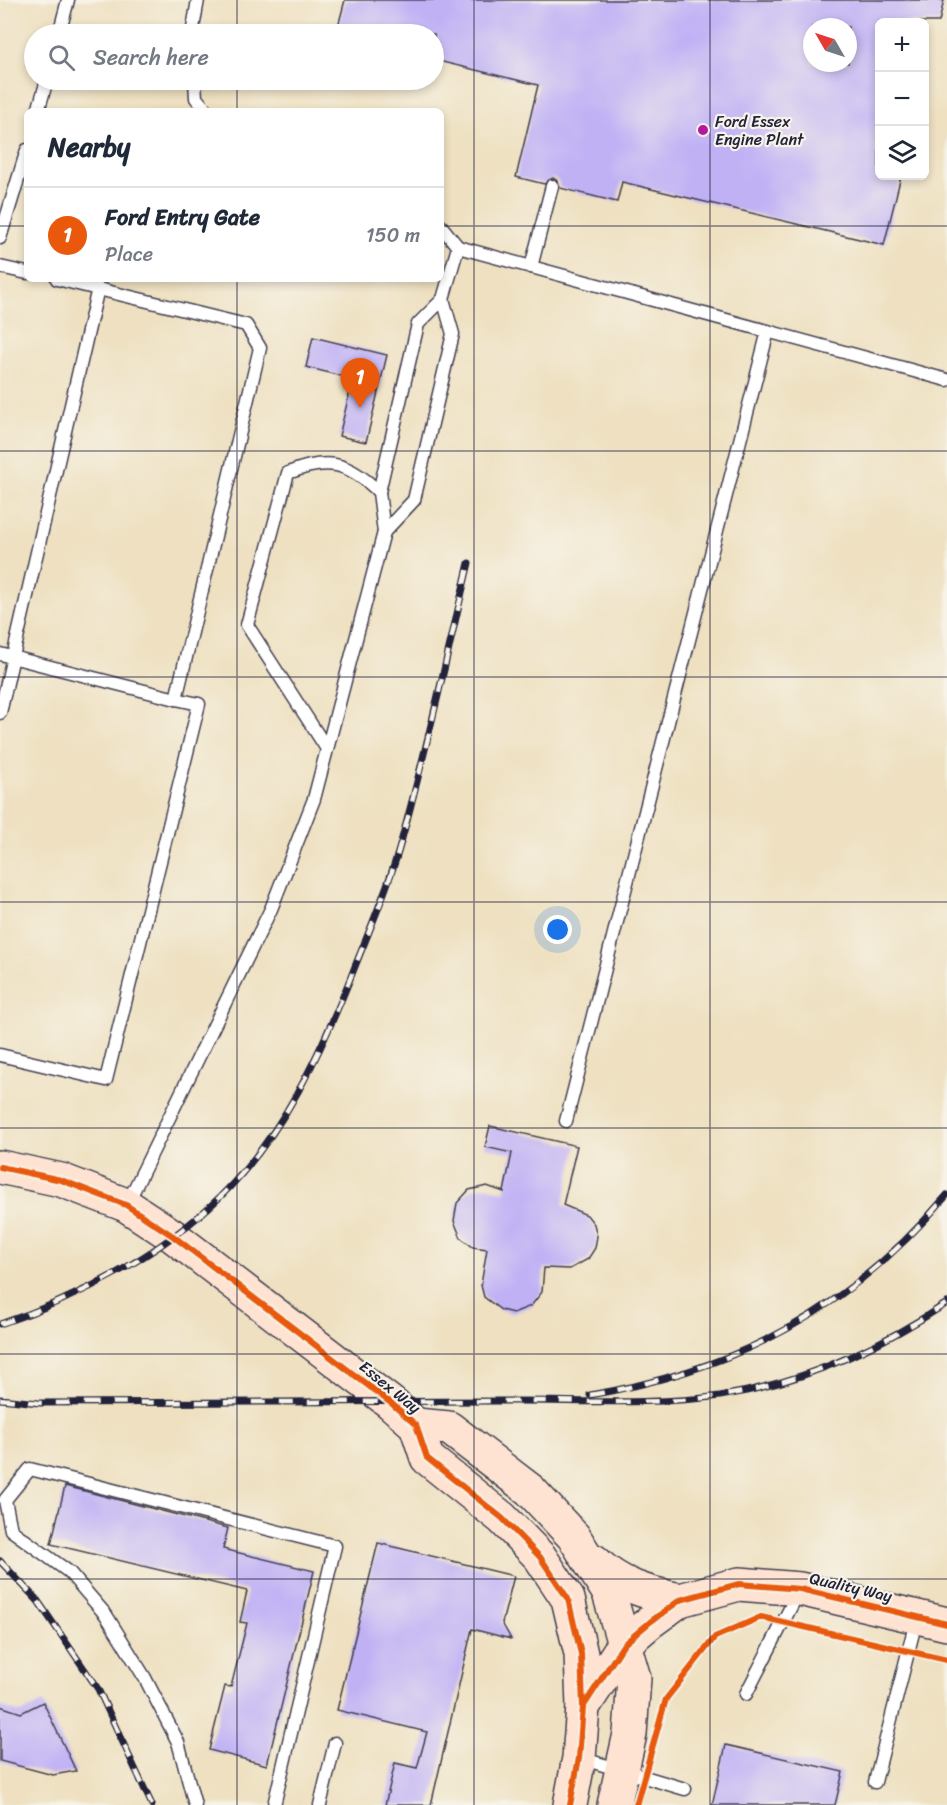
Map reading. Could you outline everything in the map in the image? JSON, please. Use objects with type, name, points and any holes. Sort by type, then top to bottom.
[{"type":"street","name":"Essex Way","points":[[0,1167],[61,1180],[126,1205],[173,1236],[416,1425],[449,1428],[530,1490],[574,1537],[609,1593],[634,1678],[630,1734],[614,1805]]},
{"type":"street","name":"Essex Way","points":[[416,1425],[427,1458],[502,1518],[540,1557],[568,1599],[581,1654],[583,1707],[579,1758],[570,1805]]},
{"type":"street","points":[[583,1551],[609,1576],[643,1593],[680,1600]]},
{"type":"street","name":"Quality Way","points":[[583,1707],[624,1644],[680,1600],[739,1584],[800,1589],[932,1620]]},
{"type":"lane","points":[[62,24],[68,0]]},
{"type":"lane","points":[[194,24],[198,0]]},
{"type":"lane","points":[[39,108],[44,90]]},
{"type":"lane","points":[[196,90],[196,98],[204,108]]},
{"type":"lane","points":[[0,238],[24,160]]},
{"type":"lane","points":[[531,267],[552,186]]},
{"type":"lane","points":[[444,230],[458,247],[947,380]]},
{"type":"lane","points":[[126,1205],[271,909],[314,799],[384,532],[379,492],[418,324],[442,299],[458,247]]},
{"type":"lane","points":[[0,267],[24,272]]},
{"type":"lane","points":[[71,282],[246,325],[260,348],[176,699]]},
{"type":"lane","points":[[0,713],[98,288]]},
{"type":"lane","points":[[384,532],[414,500],[453,334],[442,299]]},
{"type":"lane","points":[[566,1121],[768,331]]},
{"type":"lane","points":[[327,749],[247,626],[288,473],[312,463],[339,464],[363,477],[379,492]]},
{"type":"lane","points":[[0,654],[199,704],[106,1080],[0,1055]]},
{"type":"lane","points":[[195,1805],[178,1742],[145,1678],[106,1615],[69,1572],[11,1530],[5,1500],[30,1469],[335,1546],[274,1805]]},
{"type":"lane","points":[[746,1694],[800,1589]]},
{"type":"lane","points":[[875,1782],[932,1620]]},
{"type":"lane","points":[[320,1805],[335,1743]]},
{"type":"lane","points":[[579,1758],[685,1788]]},
{"type":"building","name":"Ford Essex Engine Plant","points":[[345,0],[944,0],[939,22],[929,22],[929,18],[875,18],[875,180],[900,180],[884,245],[622,182],[617,202],[560,188],[558,181],[553,178],[544,184],[516,177],[538,85],[444,62],[444,24],[339,24]]},
{"type":"building","points":[[313,337],[387,355],[366,442],[339,436],[353,379],[306,367]]},
{"type":"building","points":[[490,1126],[577,1146],[563,1205],[587,1215],[594,1224],[597,1236],[595,1248],[588,1259],[570,1269],[544,1268],[542,1292],[531,1306],[513,1313],[501,1310],[484,1297],[481,1285],[487,1249],[473,1247],[461,1238],[454,1221],[457,1203],[469,1190],[487,1186],[504,1192],[512,1153],[485,1147]]},
{"type":"building","points":[[65,1486],[228,1528],[223,1549],[314,1571],[267,1765],[209,1750],[225,1686],[231,1687],[247,1623],[240,1622],[247,1591],[51,1544]]},
{"type":"building","points":[[378,1543],[514,1576],[502,1623],[511,1639],[472,1629],[431,1805],[385,1805],[395,1763],[417,1768],[427,1732],[337,1710]]},
{"type":"building","points":[[43,1702],[76,1771],[53,1775],[0,1761],[0,1706],[21,1713]]},
{"type":"building","points":[[726,1745],[843,1772],[835,1805],[712,1805]]},
{"type":"railway","points":[[0,1324],[89,1288],[145,1256],[171,1238],[220,1197],[263,1147],[281,1120],[327,1034],[394,865],[418,778],[469,563]]},
{"type":"railway","points":[[590,1395],[644,1384],[694,1369],[742,1351],[787,1329],[830,1302],[871,1272],[910,1236],[947,1195]]},
{"type":"railway","points":[[0,1399],[39,1403],[638,1402],[693,1399],[751,1390],[810,1373],[867,1349],[947,1303]]},
{"type":"railway","points":[[0,1561],[38,1601],[98,1689],[152,1805]]},
{"type":"cycle path","points":[[0,1167],[61,1180],[126,1205],[173,1236],[391,1403],[416,1425],[427,1458],[502,1518],[540,1557],[568,1599],[581,1654],[583,1707],[579,1758],[570,1805]]},
{"type":"cycle path","points":[[583,1707],[624,1644],[650,1622],[680,1600],[739,1584],[800,1589],[947,1624]]},
{"type":"cycle path","points":[[636,1805],[666,1699],[715,1637],[761,1617],[947,1660]]},
{"type":"place","name":"Ford Essex Engine Plant","points":[[703,130]]},
{"type":"place","name":"Ford Entry Gate","points":[[360,408]]}]
